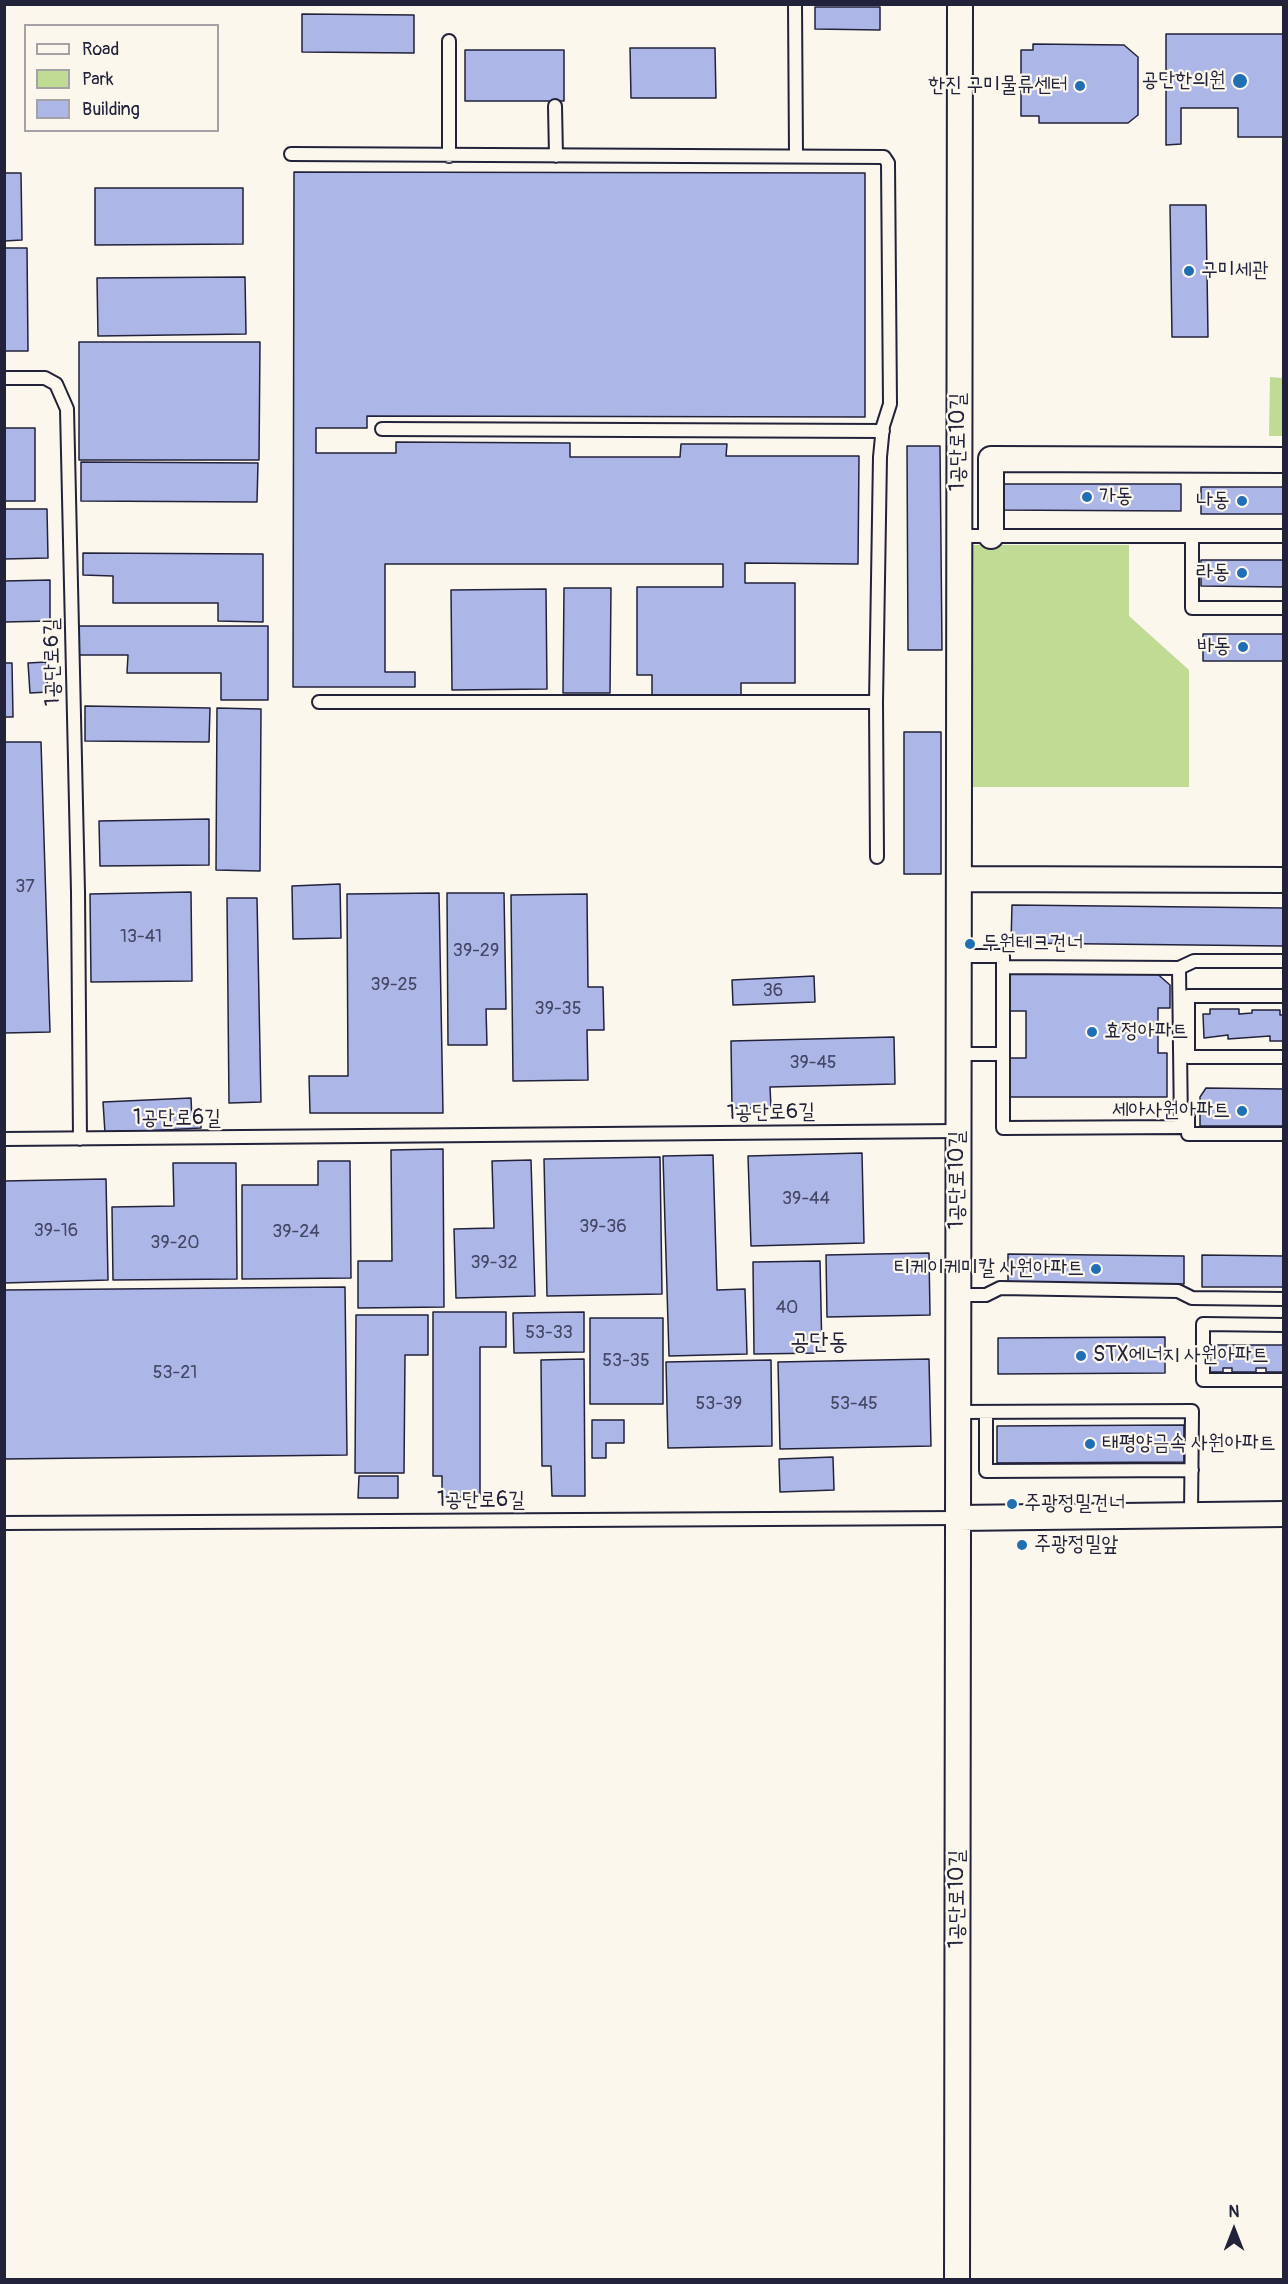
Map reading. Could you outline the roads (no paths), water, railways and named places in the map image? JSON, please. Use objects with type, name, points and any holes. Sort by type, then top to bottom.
[{"type":"street","name":"1공단로10길","points":[[957,2280],[960,4]]},
{"type":"street","points":[[980,536],[991,459],[1284,460]]},
{"type":"street","points":[[959,879],[1284,880]]},
{"type":"street","points":[[958,1518],[1284,1514]]},
{"type":"lane","points":[[795,4],[796,155]]},
{"type":"lane","points":[[448,156],[449,41]]},
{"type":"lane","points":[[555,106],[556,156]]},
{"type":"lane","points":[[291,154],[880,155],[888,163],[890,405],[883,431],[876,702],[878,856]]},
{"type":"lane","name":"1공단로6길","points":[[4,378],[45,378],[56,384],[63,394],[67,409],[78,880],[80,1138]]},
{"type":"lane","points":[[382,429],[883,431]]},
{"type":"lane","points":[[980,536],[1284,536]]},
{"type":"lane","points":[[1192,536],[1192,608],[1284,608]]},
{"type":"lane","points":[[319,702],[876,702]]},
{"type":"lane","points":[[959,956],[1003,956],[1003,1128],[1181,1127],[1179,968]]},
{"type":"lane","points":[[1003,966],[1179,968],[1194,961],[1284,961]]},
{"type":"lane","points":[[1284,996],[1188,996],[1188,1134],[1284,1134]]},
{"type":"lane","points":[[958,1054],[1003,1054]]},
{"type":"lane","points":[[1188,1057],[1284,1057]]},
{"type":"lane","name":"1공단로6길","points":[[4,1139],[958,1131]]},
{"type":"lane","points":[[958,1295],[986,1295],[1000,1288],[1178,1291],[1192,1298],[1284,1299]]},
{"type":"lane","points":[[1284,1325],[1203,1324],[1203,1380],[1284,1380]]},
{"type":"lane","points":[[958,1412],[1192,1411],[1191,1515]]},
{"type":"lane","points":[[986,1412],[986,1471],[1192,1470]]},
{"type":"lane","name":"1공단로6길","points":[[4,1523],[958,1518]]},
{"type":"place","name":"공단한의원","points":[[1240,81]]},
{"type":"place","name":"한진 구미물류센터","points":[[1080,86]]},
{"type":"place","name":"구미세관","points":[[1189,271]]},
{"type":"place","name":"가동","points":[[1087,497]]},
{"type":"place","name":"나동","points":[[1242,501]]},
{"type":"place","name":"라동","points":[[1242,573]]},
{"type":"place","name":"바동","points":[[1243,647]]},
{"type":"place","name":"두원테크건너","points":[[970,944]]},
{"type":"place","name":"효정아파트","points":[[1092,1032]]},
{"type":"place","name":"세아사원아파트","points":[[1242,1111]]},
{"type":"place","name":"티케이케미칼 사원아파트","points":[[1096,1269]]},
{"type":"place","name":"STX에너지 사원아파트","points":[[1081,1356]]},
{"type":"place","name":"태평양금속 사원아파트","points":[[1090,1444]]},
{"type":"place","name":"주광정밀건너","points":[[1012,1504]]},
{"type":"place","name":"주광정밀앞","points":[[1022,1545]]},
{"type":"district","name":"공단동","points":[[819,1343]]}]
